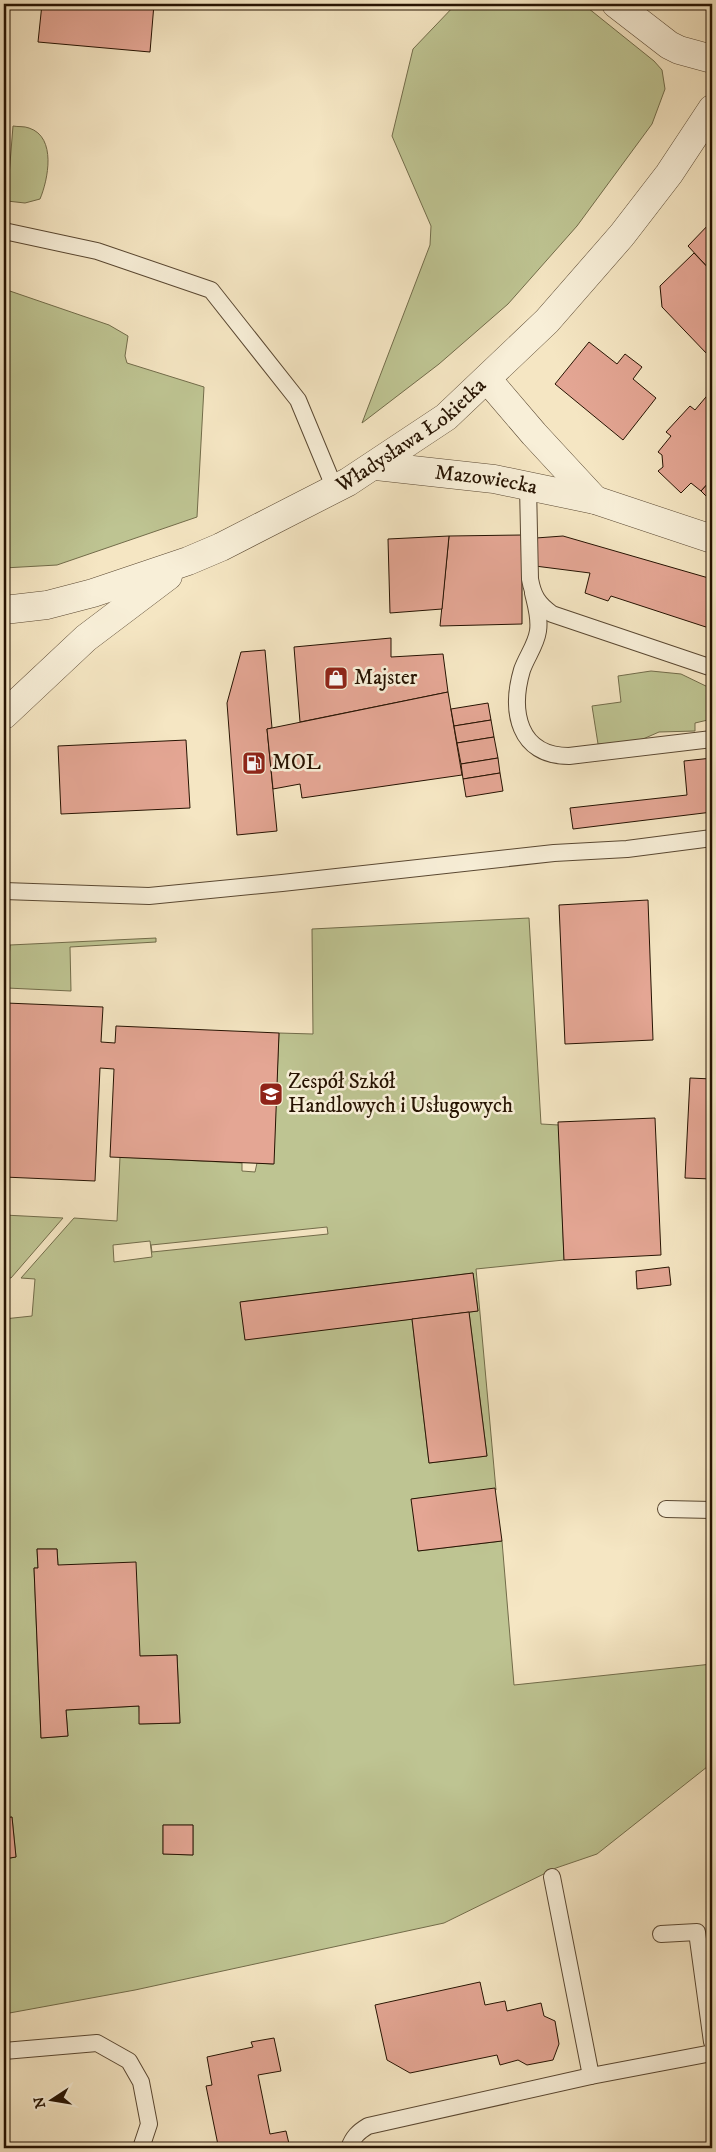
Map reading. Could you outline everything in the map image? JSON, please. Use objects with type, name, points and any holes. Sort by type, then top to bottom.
[{"type":"street","points":[[616,4],[669,45],[712,59]]},
{"type":"street","name":"Władysława Łokietka","points":[[4,610],[47,605],[93,593],[188,561],[221,547],[376,466],[446,417],[547,321],[622,235],[669,174],[712,109]]},
{"type":"street","name":"Mazowiecka","points":[[487,379],[534,434],[595,500]]},
{"type":"street","name":"Mazowiecka","points":[[376,466],[494,479],[595,500],[712,539]]},
{"type":"street","points":[[4,715],[86,638],[188,561]]},
{"type":"lane","points":[[4,231],[97,251],[211,290],[298,400],[335,489]]},
{"type":"lane","points":[[528,486],[529,566],[538,610],[538,630],[523,669],[517,694],[520,728],[533,745],[550,755],[569,756],[712,739]]},
{"type":"lane","points":[[533,593],[540,606],[552,614],[712,668]]},
{"type":"lane","points":[[4,891],[149,896],[282,884],[554,854],[628,849],[712,838]]},
{"type":"lane","points":[[666,1509],[712,1510]]},
{"type":"lane","points":[[552,1876],[591,2076]]},
{"type":"lane","points":[[661,1934],[698,1932],[712,2042]]},
{"type":"lane","points":[[4,2050],[97,2043],[129,2061],[141,2082],[149,2124],[141,2148]]},
{"type":"lane","points":[[349,2148],[359,2131],[368,2126],[591,2076],[712,2053]]},
{"type":"green space","points":[[456,4],[583,4],[654,61],[662,70],[665,89],[652,124],[577,226],[508,304],[439,364],[362,423],[430,245],[431,226],[392,136],[413,49]]},
{"type":"green space","points":[[13,126],[27,127],[38,133],[44,140],[47,149],[46,181],[40,199],[25,203],[7,201]]},
{"type":"green space","points":[[4,289],[109,325],[128,336],[125,356],[127,363],[204,387],[197,517],[57,565],[4,568]]},
{"type":"green space","points":[[651,671],[681,674],[712,689],[712,719],[695,723],[695,731],[659,732],[630,742],[598,744],[592,706],[621,702],[618,676]]},
{"type":"green space","points":[[529,918],[541,1124],[559,1125],[564,1260],[476,1269],[496,1490],[412,1499],[418,1551],[502,1541],[514,1685],[712,1664],[712,1763],[597,1854],[556,1868],[444,1923],[135,1990],[4,2014],[4,1859],[16,1857],[12,1817],[4,1818],[4,1319],[32,1316],[35,1279],[21,1278],[74,1218],[117,1221],[120,1157],[242,1163],[242,1171],[255,1172],[257,1163],[273,1164],[279,1033],[313,1034],[312,929]],"holes":[[[327,1227],[328,1234],[152,1252],[151,1245]],[[150,1241],[152,1257],[114,1262],[113,1245]],[[473,1273],[478,1311],[469,1312],[487,1456],[429,1463],[412,1319],[245,1339],[241,1302]],[[37,1549],[57,1549],[58,1565],[140,1656],[177,1655],[180,1723],[140,1724],[139,1706],[66,1710],[68,1736],[41,1738],[34,1568],[38,1568]],[[163,1825],[193,1825],[193,1855],[163,1854]]]},
{"type":"green space","points":[[156,938],[156,942],[70,947],[71,991],[7,988],[10,945]]},
{"type":"green space","points":[[4,1215],[63,1218],[11,1278],[4,1277]]},
{"type":"building","points":[[42,4],[154,4],[150,52],[38,42]]},
{"type":"building","points":[[712,221],[712,272],[688,246]]},
{"type":"building","points":[[694,253],[712,272],[712,350],[708,355],[662,307],[660,286]]},
{"type":"building","points":[[589,342],[617,364],[625,354],[642,367],[633,379],[656,398],[623,440],[555,384]]},
{"type":"building","points":[[711,391],[712,479],[701,491],[691,483],[681,493],[658,471],[663,467],[662,455],[658,452],[671,436],[666,432],[690,406],[695,410]]},
{"type":"building","points":[[712,479],[712,502],[701,491]]},
{"type":"building","points":[[522,535],[522,624],[440,626],[449,536]]},
{"type":"building","points":[[449,536],[442,609],[390,613],[388,539]]},
{"type":"building","points":[[563,536],[712,579],[712,629],[611,596],[608,601],[585,593],[590,573],[535,566],[536,538]]},
{"type":"building","points":[[391,638],[391,657],[443,654],[448,692],[300,722],[294,647]]},
{"type":"building","points":[[265,650],[272,728],[267,729],[277,831],[237,835],[227,703],[241,652]]},
{"type":"building","points":[[448,692],[462,775],[302,798],[300,784],[273,789],[267,729]]},
{"type":"building","points":[[488,703],[491,720],[454,726],[451,709]]},
{"type":"building","points":[[491,720],[494,737],[457,743],[454,726]]},
{"type":"building","points":[[494,737],[498,758],[461,764],[457,743]]},
{"type":"building","points":[[186,740],[190,808],[61,814],[58,746]]},
{"type":"building","points":[[498,758],[500,773],[463,779],[461,764]]},
{"type":"building","points":[[712,758],[712,812],[573,829],[570,808],[687,795],[684,761]]},
{"type":"building","points":[[500,773],[503,791],[466,797],[463,779]]},
{"type":"building","points":[[648,900],[653,1040],[565,1044],[559,905]]},
{"type":"building","points":[[6,1003],[103,1007],[101,1042],[115,1043],[116,1026],[279,1033],[274,1164],[110,1157],[114,1069],[100,1068],[95,1181],[4,1177]]},
{"type":"building","points":[[690,1078],[712,1079],[712,1179],[685,1178]]},
{"type":"building","points":[[655,1118],[661,1255],[564,1260],[558,1122]]},
{"type":"building","points":[[669,1267],[671,1285],[637,1289],[636,1271]]},
{"type":"building","points":[[473,1273],[478,1311],[245,1340],[240,1302]]},
{"type":"building","points":[[469,1312],[487,1456],[429,1463],[412,1319]]},
{"type":"building","points":[[495,1488],[502,1541],[418,1551],[411,1499]]},
{"type":"building","points":[[37,1549],[57,1549],[58,1565],[136,1562],[140,1656],[177,1655],[180,1723],[139,1724],[139,1706],[66,1710],[68,1736],[41,1738],[34,1568],[38,1568]]},
{"type":"building","points":[[12,1817],[16,1857],[4,1859],[4,1818]]},
{"type":"building","points":[[163,1825],[193,1825],[193,1855],[163,1854]]},
{"type":"building","points":[[480,1982],[485,2005],[505,2001],[507,2011],[541,2003],[544,2016],[555,2021],[559,2044],[553,2060],[527,2065],[518,2060],[500,2065],[497,2055],[410,2073],[387,2060],[375,2005]]},
{"type":"building","points":[[274,2038],[281,2071],[258,2075],[270,2134],[286,2131],[290,2148],[225,2148],[224,2143],[218,2145],[206,2086],[212,2085],[207,2057],[253,2047],[251,2042]]},
{"type":"place","name":"Majster","points":[[336,678]]},
{"type":"place","name":"MOL","points":[[254,763]]},
{"type":"place","name":"Zespół Szkół Handlowych i Usługowych","points":[[271,1094]]}]
